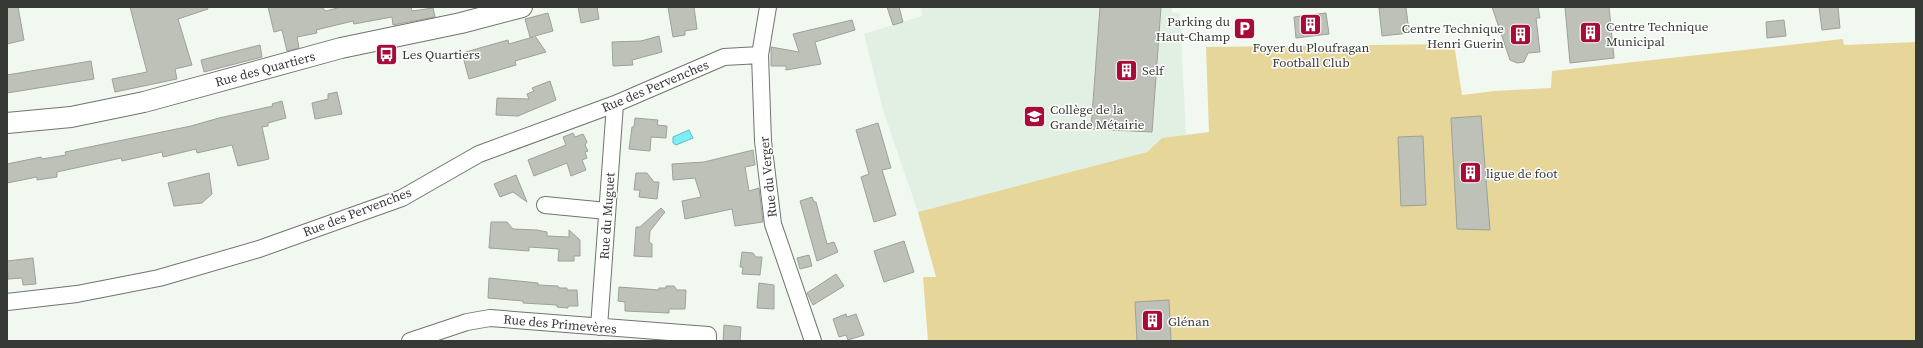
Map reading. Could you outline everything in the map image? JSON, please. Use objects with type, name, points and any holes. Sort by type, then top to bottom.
[{"type":"main road","name":"Rue des Quartiers","points":[[7,123],[71,117],[144,102],[341,48],[461,23],[477,12],[522,7]]},
{"type":"street","name":"Rue du Verger","points":[[768,7],[760,55],[763,141],[773,224],[813,341]]},
{"type":"street","name":"Rue des Pervenches","points":[[7,302],[77,294],[159,278],[259,248],[402,198],[479,154],[615,104],[724,57],[760,55]]},
{"type":"street","name":"Rue du Muguet","points":[[599,327],[615,104]]},
{"type":"street","points":[[545,205],[607,211]]},
{"type":"street","name":"Rue des Primevères","points":[[410,341],[467,322],[490,318],[708,335],[708,341]]},
{"type":"shaded area","name":"Collège de la Grande Métairie","points":[[921,7],[1172,7],[1172,12],[1180,14],[1186,135],[1162,138],[1147,152],[918,212],[883,110],[864,34],[922,16]]},
{"type":"shaded area","points":[[1843,39],[1844,45],[1916,42],[1916,341],[928,341],[923,277],[936,277],[918,212],[1147,152],[1162,138],[1209,132],[1206,47],[1454,44],[1462,95],[1495,91],[1551,88],[1552,71]]},
{"type":"water","points":[[689,130],[693,138],[676,145],[673,143],[673,137]]},
{"type":"building","points":[[7,7],[18,7],[24,40],[7,44]]},
{"type":"building","points":[[130,7],[207,7],[208,9],[178,19],[192,65],[175,69],[177,79],[115,92],[112,79],[147,72]]},
{"type":"building","points":[[268,7],[321,7],[326,11],[341,7],[411,7],[412,11],[433,8],[435,17],[393,25],[392,17],[354,24],[353,21],[316,30],[317,33],[297,37],[299,48],[287,51],[282,30],[274,32]]},
{"type":"building","points":[[578,7],[597,7],[599,19],[581,23]]},
{"type":"building","points":[[668,7],[694,7],[697,29],[685,31],[685,35],[673,37]]},
{"type":"building","points":[[887,7],[899,7],[903,22],[893,25]]},
{"type":"building","name":"Self","points":[[1100,7],[1161,7],[1152,132],[1091,129]]},
{"type":"building","points":[[1406,7],[1409,33],[1382,36],[1379,8]]},
{"type":"building","name":"Centre Technique Henri Guerin","points":[[1492,7],[1538,7],[1540,18],[1536,18],[1540,52],[1528,53],[1524,62],[1517,63],[1510,60]]},
{"type":"building","name":"Centre Technique Municipal","points":[[1565,7],[1609,7],[1614,58],[1570,63]]},
{"type":"building","points":[[1819,7],[1838,7],[1840,28],[1822,30]]},
{"type":"building","points":[[548,13],[553,31],[535,36],[546,52],[515,61],[516,65],[469,79],[462,53],[508,40],[509,44],[533,37],[530,37],[525,19]]},
{"type":"building","name":"Foyer du Ploufragan Football Club","points":[[1326,13],[1329,34],[1296,38],[1294,17]]},
{"type":"building","points":[[852,20],[855,30],[815,42],[821,64],[786,70],[786,66],[771,66],[771,47],[799,52],[793,34]]},
{"type":"building","points":[[1784,20],[1786,36],[1767,38],[1766,22]]},
{"type":"building","points":[[659,36],[662,52],[632,60],[633,65],[613,66],[612,42],[641,41]]},
{"type":"building","points":[[260,45],[262,57],[204,72],[201,60]]},
{"type":"building","points":[[91,61],[94,79],[7,93],[7,75]]},
{"type":"building","points":[[550,81],[556,100],[518,116],[496,115],[497,98],[529,99],[527,94],[534,91],[532,88]]},
{"type":"building","points":[[337,92],[342,114],[315,119],[312,103],[328,99],[328,94]]},
{"type":"building","points":[[282,101],[286,118],[268,123],[268,126],[262,127],[269,159],[238,166],[232,145],[197,153],[196,149],[163,157],[162,152],[122,161],[121,158],[57,172],[57,177],[37,180],[37,177],[7,183],[7,164],[41,157],[42,159],[66,155],[65,152],[191,126],[273,106],[272,104]]},
{"type":"building","name":"ligue de foot","points":[[1481,116],[1490,230],[1457,229],[1451,118]]},
{"type":"building","points":[[635,118],[658,120],[657,125],[667,126],[666,138],[651,137],[650,151],[629,149],[632,127],[634,127]]},
{"type":"building","points":[[878,123],[891,168],[882,170],[896,215],[874,222],[861,177],[869,174],[856,130]]},
{"type":"building","points":[[573,133],[575,137],[583,134],[587,142],[585,145],[588,151],[585,152],[587,158],[582,160],[586,170],[571,176],[567,163],[534,176],[528,160],[566,145],[563,137]]},
{"type":"building","points":[[1423,136],[1426,205],[1401,206],[1398,137]]},
{"type":"building","points":[[753,150],[755,165],[745,167],[749,191],[759,188],[763,222],[735,226],[732,209],[685,219],[682,201],[701,197],[695,178],[673,180],[672,164],[704,162]]},
{"type":"building","points":[[209,173],[212,194],[202,203],[174,206],[168,183]]},
{"type":"building","points":[[636,173],[647,173],[654,182],[659,182],[657,199],[639,197],[640,190],[634,190]]},
{"type":"building","points":[[516,175],[527,202],[513,192],[500,197],[494,184]]},
{"type":"building","points":[[812,197],[814,202],[816,202],[827,244],[834,242],[838,252],[817,261],[800,201]]},
{"type":"building","points":[[661,208],[665,212],[650,231],[649,242],[652,244],[652,257],[634,256],[636,227],[640,227]]},
{"type":"building","points":[[491,222],[507,222],[513,229],[547,232],[547,236],[569,237],[569,230],[580,240],[580,256],[574,256],[574,261],[558,261],[559,249],[529,247],[529,251],[489,248]]},
{"type":"building","points":[[904,241],[914,272],[884,282],[874,251]]},
{"type":"building","points":[[742,252],[753,253],[756,257],[762,257],[760,275],[742,274],[743,267],[740,267]]},
{"type":"building","points":[[809,255],[812,266],[800,269],[797,258]]},
{"type":"building","points":[[33,258],[36,284],[23,285],[22,278],[8,279],[7,261]]},
{"type":"building","points":[[836,274],[844,286],[813,305],[807,293]]},
{"type":"building","points":[[489,278],[538,283],[538,285],[558,286],[559,288],[567,288],[567,290],[577,290],[578,306],[568,306],[568,308],[557,307],[557,305],[523,303],[523,301],[488,298]]},
{"type":"building","points":[[759,283],[774,285],[774,309],[757,308]]},
{"type":"building","points":[[666,286],[674,286],[677,290],[686,290],[685,309],[669,309],[669,313],[625,311],[625,302],[618,301],[619,287],[659,290],[659,288],[666,288]]},
{"type":"building","name":"Glénan","points":[[1169,300],[1171,341],[1137,341],[1135,302]]},
{"type":"building","points":[[846,314],[847,317],[856,314],[864,335],[848,340],[846,335],[839,337],[833,319]]},
{"type":"building","points":[[724,325],[741,327],[740,341],[723,341]]},
{"type":"place","name":"Foyer du Ploufragan Football Club","points":[[1311,25]]},
{"type":"place","name":"Parking du Haut-Champ","points":[[1245,28]]},
{"type":"place","name":"Centre Technique Municipal","points":[[1590,33]]},
{"type":"place","name":"Centre Technique Henri Guerin","points":[[1520,35]]},
{"type":"place","name":"Les Quartiers","points":[[387,54]]},
{"type":"place","name":"Self","points":[[1126,70]]},
{"type":"place","name":"Collège de la Grande Métairie","points":[[1035,116]]},
{"type":"place","name":"ligue de foot","points":[[1470,173]]},
{"type":"place","name":"Glénan","points":[[1153,321]]}]
